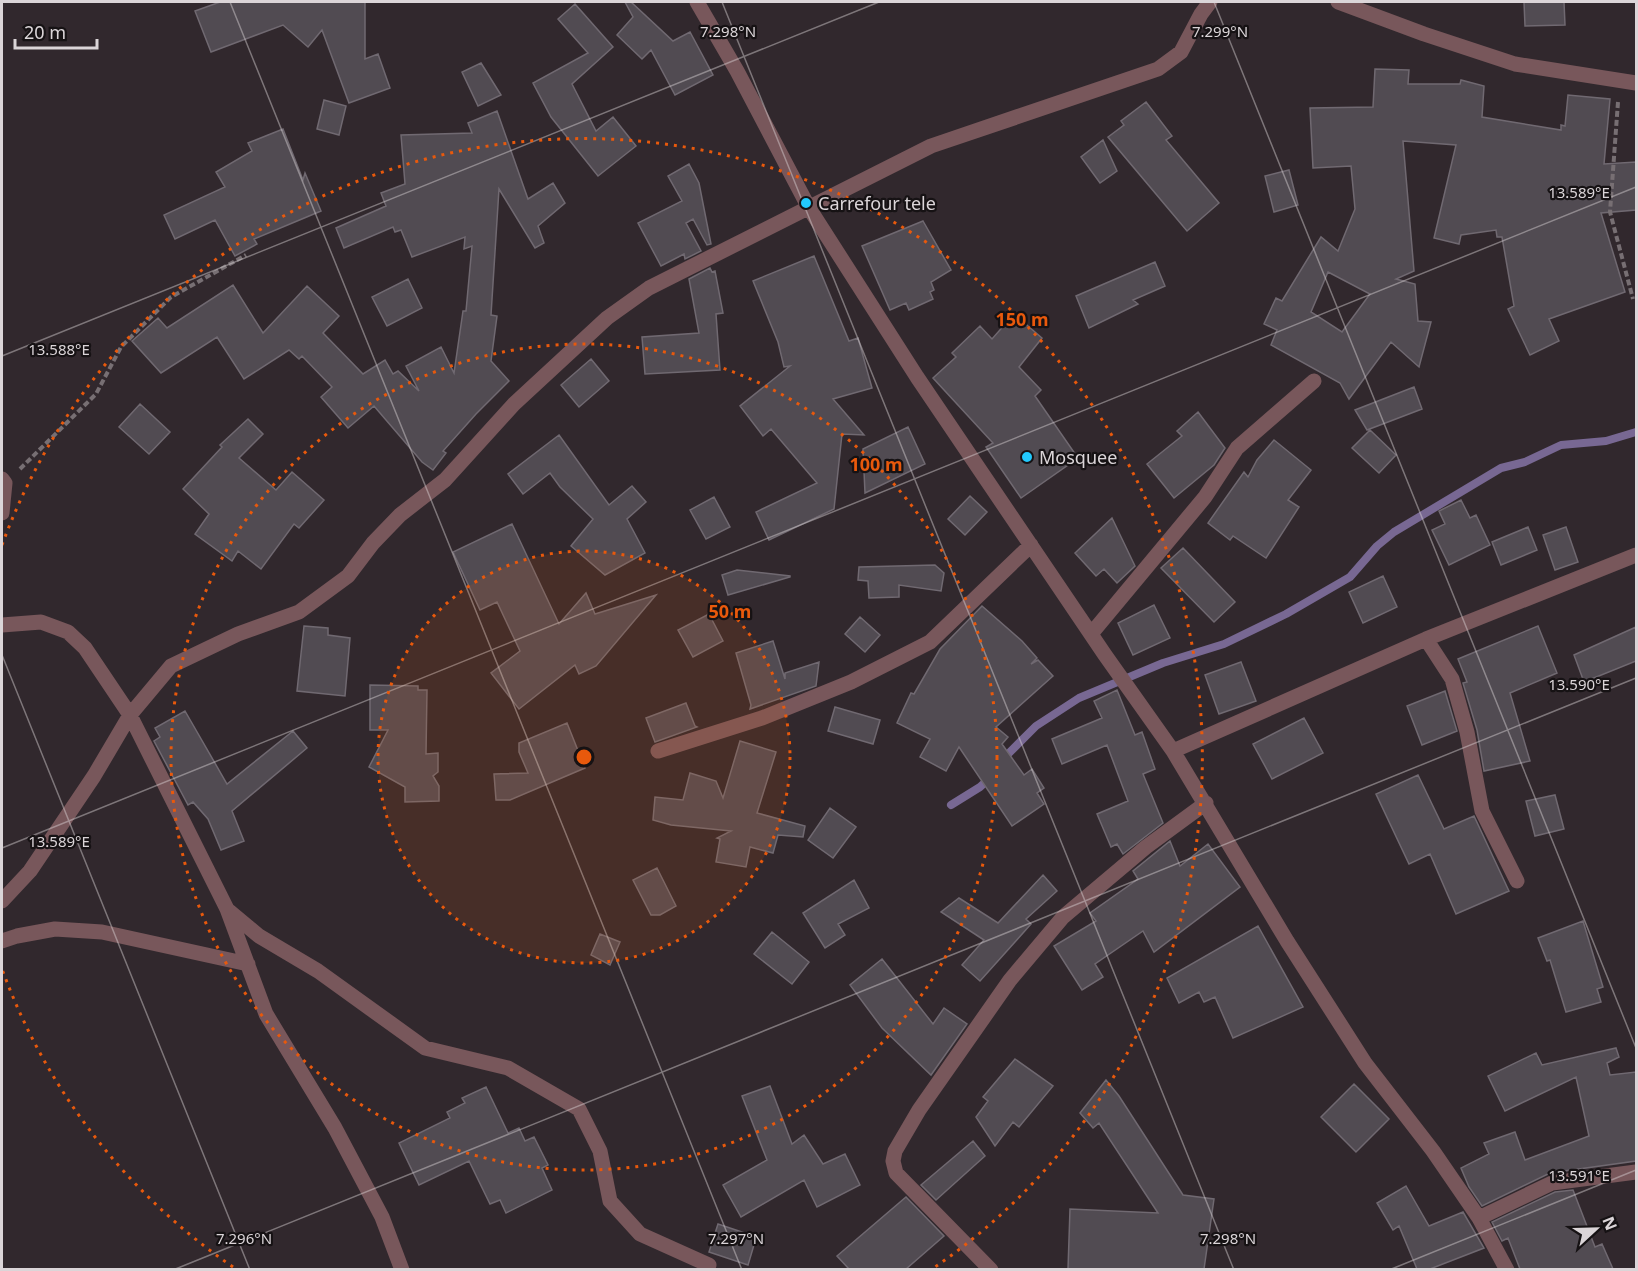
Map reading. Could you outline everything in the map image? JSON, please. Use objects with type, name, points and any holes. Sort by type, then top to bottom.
[{"type":"street","points":[[2,901],[30,871],[94,776],[129,715],[171,666],[238,634],[299,612],[348,576],[372,543],[400,515],[445,480],[514,404],[607,318],[649,288],[931,146],[1158,69],[1181,52],[1210,2]]},
{"type":"street","points":[[1338,2],[1515,64],[1636,83]]},
{"type":"street","points":[[698,4],[737,71],[809,208],[917,377],[1105,655],[1173,751],[1287,941],[1365,1064],[1433,1151],[1479,1218],[1507,1269]]},
{"type":"street","points":[[1091,634],[1205,497],[1237,448],[1314,381]]},
{"type":"street","points":[[2,513],[4,481]]},
{"type":"street","points":[[658,751],[762,718],[851,682],[930,642],[1031,545]]},
{"type":"street","points":[[1173,751],[1426,639],[1636,555]]},
{"type":"street","points":[[2,625],[40,622],[68,632],[85,648],[129,715],[227,909],[266,1014],[345,1148],[382,1217],[402,1269]]},
{"type":"street","points":[[1426,639],[1452,679],[1467,732],[1482,811],[1517,881]]},
{"type":"street","points":[[992,1269],[896,1173],[893,1161],[895,1151],[919,1110],[1010,980],[1063,917],[1146,847],[1206,803]]},
{"type":"street","points":[[227,909],[259,936],[318,971],[425,1048],[508,1068],[579,1109],[600,1152],[610,1200],[640,1234],[709,1265]]},
{"type":"street","points":[[2,941],[55,929],[102,932],[248,964]]},
{"type":"street","points":[[1479,1218],[1552,1183],[1636,1172]]},
{"type":"path","points":[[1619,81],[1610,212],[1633,299]]},
{"type":"path","points":[[4,481],[96,394],[121,347],[171,297],[246,255]]},
{"type":"building","points":[[220,2],[365,2],[365,59],[378,54],[390,88],[349,103],[322,30],[308,47],[283,25],[211,52],[195,11]]},
{"type":"building","points":[[625,2],[631,2],[673,41],[690,32],[713,75],[675,95],[651,50],[642,59],[617,35],[633,17]]},
{"type":"building","points":[[1524,2],[1564,2],[1565,25],[1525,26]]},
{"type":"building","points":[[575,4],[613,47],[572,84],[596,131],[613,117],[636,146],[598,176],[551,117],[533,83],[588,53],[558,19]]},
{"type":"building","points":[[481,63],[501,95],[478,106],[462,72]]},
{"type":"building","points":[[1375,69],[1409,70],[1408,84],[1460,84],[1461,80],[1484,86],[1482,117],[1561,130],[1561,125],[1565,126],[1568,95],[1610,99],[1604,164],[1636,162],[1636,210],[1601,213],[1625,292],[1549,319],[1559,341],[1530,355],[1508,309],[1514,306],[1502,237],[1497,237],[1496,230],[1461,235],[1459,244],[1434,238],[1456,145],[1403,141],[1414,271],[1396,279],[1415,284],[1418,321],[1431,322],[1419,367],[1391,342],[1349,399],[1340,383],[1271,345],[1277,330],[1264,324],[1276,298],[1282,301],[1321,237],[1338,251],[1355,209],[1351,166],[1313,168],[1310,108],[1373,107]],"holes":[[[1328,272],[1370,294],[1342,332],[1311,312]]]},
{"type":"building","points":[[324,100],[346,106],[339,135],[317,129]]},
{"type":"building","points":[[1146,102],[1172,136],[1166,140],[1219,203],[1187,231],[1108,137],[1124,125],[1121,121]]},
{"type":"building","points":[[497,111],[528,199],[553,183],[565,203],[538,226],[544,243],[535,248],[499,189],[491,315],[497,316],[491,361],[509,381],[443,451],[446,453],[433,470],[422,462],[374,406],[348,428],[321,397],[332,387],[302,356],[299,359],[289,350],[244,379],[217,337],[161,373],[132,341],[158,318],[167,328],[233,285],[263,333],[307,286],[339,316],[323,333],[363,374],[385,360],[393,374],[398,371],[419,391],[406,366],[441,347],[454,373],[463,311],[466,311],[472,246],[464,249],[465,237],[412,257],[401,230],[395,232],[393,227],[344,248],[336,228],[386,206],[381,193],[405,184],[401,135],[472,133],[468,123]]},
{"type":"building","points":[[283,129],[303,180],[305,173],[321,211],[254,239],[257,244],[235,256],[215,220],[175,239],[164,215],[225,187],[216,172],[252,151],[248,143]]},
{"type":"building","points":[[1103,140],[1117,171],[1100,183],[1081,157]]},
{"type":"building","points":[[689,164],[699,183],[711,244],[707,245],[693,219],[686,223],[701,251],[685,259],[684,254],[661,266],[638,223],[682,201],[668,176]]},
{"type":"building","points":[[1289,170],[1298,205],[1274,212],[1265,176]]},
{"type":"building","points":[[923,221],[951,270],[931,282],[934,290],[930,292],[933,299],[909,310],[906,303],[890,310],[862,246]]},
{"type":"building","points":[[814,256],[849,341],[858,338],[872,388],[833,399],[864,435],[842,434],[834,509],[769,540],[756,512],[817,483],[771,429],[763,436],[740,406],[790,366],[784,367],[778,342],[753,281]]},
{"type":"building","points":[[1155,262],[1165,286],[1133,300],[1138,304],[1089,328],[1076,296]]},
{"type":"building","points":[[710,268],[712,272],[715,271],[723,313],[716,314],[720,370],[645,374],[642,337],[699,333],[689,279]]},
{"type":"building","points":[[408,279],[422,308],[387,326],[372,297]]},
{"type":"building","points":[[1014,314],[1042,338],[1019,367],[1041,390],[1035,396],[1078,458],[1021,498],[986,447],[993,443],[933,378],[956,357],[952,353],[980,326],[992,339]]},
{"type":"building","points":[[591,359],[609,381],[579,407],[561,385]]},
{"type":"building","points":[[1414,387],[1422,409],[1367,430],[1355,410]]},
{"type":"building","points":[[140,404],[170,432],[149,454],[119,427]]},
{"type":"building","points":[[1198,412],[1225,448],[1214,465],[1174,498],[1147,464],[1182,436],[1177,431]]},
{"type":"building","points":[[248,419],[263,434],[239,458],[276,490],[292,472],[324,500],[299,528],[294,524],[261,569],[238,551],[232,561],[195,534],[209,514],[183,489],[222,447],[220,445]]},
{"type":"building","points":[[908,427],[925,464],[865,493],[863,449]]},
{"type":"building","points":[[1370,430],[1396,455],[1379,473],[1352,448]]},
{"type":"building","points":[[559,435],[609,505],[632,486],[646,502],[627,519],[645,553],[605,575],[571,546],[593,519],[560,487],[550,473],[523,494],[508,474]]},
{"type":"building","points":[[1274,440],[1311,470],[1288,500],[1299,507],[1266,558],[1233,536],[1230,540],[1208,523],[1244,472],[1248,477],[1257,460]]},
{"type":"building","points":[[970,496],[987,512],[965,535],[948,519]]},
{"type":"building","points":[[714,497],[730,527],[706,539],[690,510]]},
{"type":"building","points":[[1461,500],[1470,518],[1476,515],[1490,545],[1449,565],[1432,530],[1445,524],[1439,511]]},
{"type":"building","points":[[1112,518],[1135,566],[1117,583],[1104,569],[1096,576],[1075,553]]},
{"type":"building","points":[[512,524],[559,624],[586,593],[595,614],[656,595],[596,666],[579,674],[575,665],[519,709],[491,673],[520,651],[497,602],[480,610],[453,552]]},
{"type":"building","points":[[1528,527],[1537,550],[1501,565],[1492,542]]},
{"type":"building","points":[[1566,527],[1578,562],[1555,570],[1543,535]]},
{"type":"building","points":[[1183,548],[1235,602],[1214,622],[1161,568]]},
{"type":"building","points":[[935,565],[944,573],[941,591],[899,585],[899,597],[869,598],[868,581],[858,580],[859,567]]},
{"type":"building","points":[[737,570],[790,577],[728,595],[722,575]]},
{"type":"building","points":[[1383,576],[1397,607],[1363,623],[1349,592]]},
{"type":"building","points":[[1154,605],[1170,638],[1133,655],[1118,623]]},
{"type":"building","points":[[982,606],[1022,641],[1037,658],[1031,664],[1038,660],[1053,676],[996,727],[1008,737],[1002,744],[1024,775],[1032,769],[1044,788],[1037,793],[1044,804],[1012,826],[959,747],[946,771],[920,757],[930,739],[897,723],[911,693],[914,694],[940,649]]},
{"type":"building","points":[[709,614],[723,641],[693,657],[678,630]]},
{"type":"building","points":[[860,617],[880,635],[865,652],[845,634]]},
{"type":"building","points":[[304,626],[328,628],[328,635],[350,638],[345,696],[297,691]]},
{"type":"building","points":[[1538,626],[1557,673],[1510,693],[1530,761],[1484,771],[1477,730],[1463,683],[1467,682],[1458,659]]},
{"type":"building","points":[[1636,627],[1636,661],[1584,682],[1574,655]]},
{"type":"building","points":[[773,641],[785,679],[785,673],[819,662],[816,686],[750,709],[751,705],[736,653]]},
{"type":"building","points":[[1241,662],[1256,701],[1219,714],[1205,675]]},
{"type":"building","points":[[370,685],[418,686],[418,690],[427,690],[426,754],[438,753],[438,772],[433,776],[439,786],[439,801],[405,802],[405,787],[369,767],[388,730],[370,730]]},
{"type":"building","points":[[1117,690],[1135,735],[1142,732],[1155,769],[1143,774],[1163,823],[1123,854],[1117,844],[1111,847],[1097,814],[1128,801],[1107,745],[1062,764],[1052,739],[1102,718],[1094,701]]},
{"type":"building","points":[[1445,691],[1457,731],[1422,745],[1407,706]]},
{"type":"building","points":[[686,703],[697,727],[655,742],[646,718]]},
{"type":"building","points":[[835,707],[880,720],[873,744],[828,731]]},
{"type":"building","points":[[185,711],[227,784],[293,731],[307,748],[232,811],[244,841],[221,850],[208,819],[193,802],[188,805],[154,741],[160,737],[155,728]]},
{"type":"building","points":[[1304,718],[1323,753],[1272,779],[1253,744]]},
{"type":"building","points":[[567,723],[585,768],[510,800],[496,800],[494,774],[528,773],[519,752],[519,743]]},
{"type":"building","points":[[740,741],[776,752],[757,813],[805,826],[803,837],[778,835],[773,853],[750,847],[746,867],[716,862],[720,839],[717,838],[731,831],[671,825],[653,820],[655,797],[683,800],[690,773],[716,781],[723,798]]},
{"type":"building","points":[[1418,775],[1444,829],[1474,816],[1509,891],[1456,914],[1430,854],[1409,864],[1376,794]]},
{"type":"building","points":[[1555,795],[1564,829],[1535,836],[1526,801]]},
{"type":"building","points":[[830,808],[856,827],[833,858],[808,840]]},
{"type":"building","points":[[1170,841],[1180,866],[1208,844],[1240,887],[1154,952],[1143,931],[1095,964],[1103,977],[1082,990],[1054,946],[1096,921],[1090,913],[1138,879],[1133,871]]},
{"type":"building","points":[[657,868],[676,906],[660,915],[651,915],[633,880]]},
{"type":"building","points":[[1043,875],[1057,891],[1026,919],[1031,924],[980,981],[962,965],[984,940],[941,912],[959,898],[998,923]]},
{"type":"building","points":[[854,880],[869,908],[838,924],[845,935],[825,948],[803,913]]},
{"type":"building","points":[[1583,921],[1603,987],[1597,989],[1601,1002],[1566,1012],[1550,960],[1547,961],[1538,938]]},
{"type":"building","points":[[1258,926],[1303,1007],[1233,1038],[1215,997],[1204,1002],[1199,992],[1179,1003],[1167,978]]},
{"type":"building","points":[[772,932],[809,962],[792,984],[754,954]]},
{"type":"building","points":[[600,934],[620,942],[610,965],[591,955]]},
{"type":"building","points":[[882,959],[933,1024],[944,1008],[967,1024],[931,1075],[882,1028],[850,985]]},
{"type":"building","points":[[1616,1048],[1619,1057],[1607,1063],[1610,1075],[1636,1072],[1636,1161],[1550,1173],[1482,1206],[1469,1187],[1461,1168],[1489,1154],[1484,1143],[1515,1132],[1525,1160],[1589,1136],[1576,1077],[1505,1111],[1488,1076],[1536,1053],[1542,1065]]},
{"type":"building","points":[[1015,1059],[1053,1086],[1019,1127],[1013,1122],[995,1146],[976,1117],[988,1101],[983,1097]]},
{"type":"building","points":[[1106,1080],[1119,1096],[1183,1195],[1214,1199],[1204,1269],[1068,1269],[1070,1209],[1158,1213],[1099,1123],[1093,1128],[1080,1113]]},
{"type":"building","points":[[1354,1084],[1389,1119],[1356,1152],[1321,1117]]},
{"type":"building","points":[[770,1086],[792,1144],[804,1135],[823,1164],[845,1154],[860,1185],[817,1207],[804,1180],[741,1217],[723,1185],[767,1160],[742,1096]]},
{"type":"building","points":[[486,1087],[508,1133],[519,1128],[525,1141],[534,1137],[548,1165],[542,1168],[552,1190],[506,1213],[500,1200],[490,1204],[469,1161],[419,1185],[399,1143],[450,1118],[447,1112],[465,1103],[462,1098]]},
{"type":"building","points":[[973,1141],[985,1156],[936,1200],[921,1185]]},
{"type":"building","points":[[1406,1186],[1429,1226],[1463,1212],[1484,1248],[1430,1269],[1417,1269],[1399,1226],[1393,1230],[1377,1203]]},
{"type":"building","points":[[1573,1190],[1595,1247],[1602,1244],[1613,1269],[1520,1269],[1508,1238],[1502,1241],[1492,1222],[1555,1192]]},
{"type":"building","points":[[906,1197],[944,1236],[906,1269],[849,1269],[837,1256]]},
{"type":"building","points":[[718,1224],[754,1236],[754,1245],[748,1265],[709,1252]]},
{"type":"waterway","points":[[1002,760],[1036,726],[1079,698],[1163,663],[1224,644],[1286,614],[1350,577],[1377,546],[1394,532],[1501,468],[1525,462],[1561,445],[1606,441],[1636,432]]},
{"type":"waterway","points":[[951,805],[980,787],[992,776]]},
{"type":"place","name":"Carrefour tele","points":[[806,203]]},
{"type":"place","name":"Mosquee","points":[[1027,457]]}]
